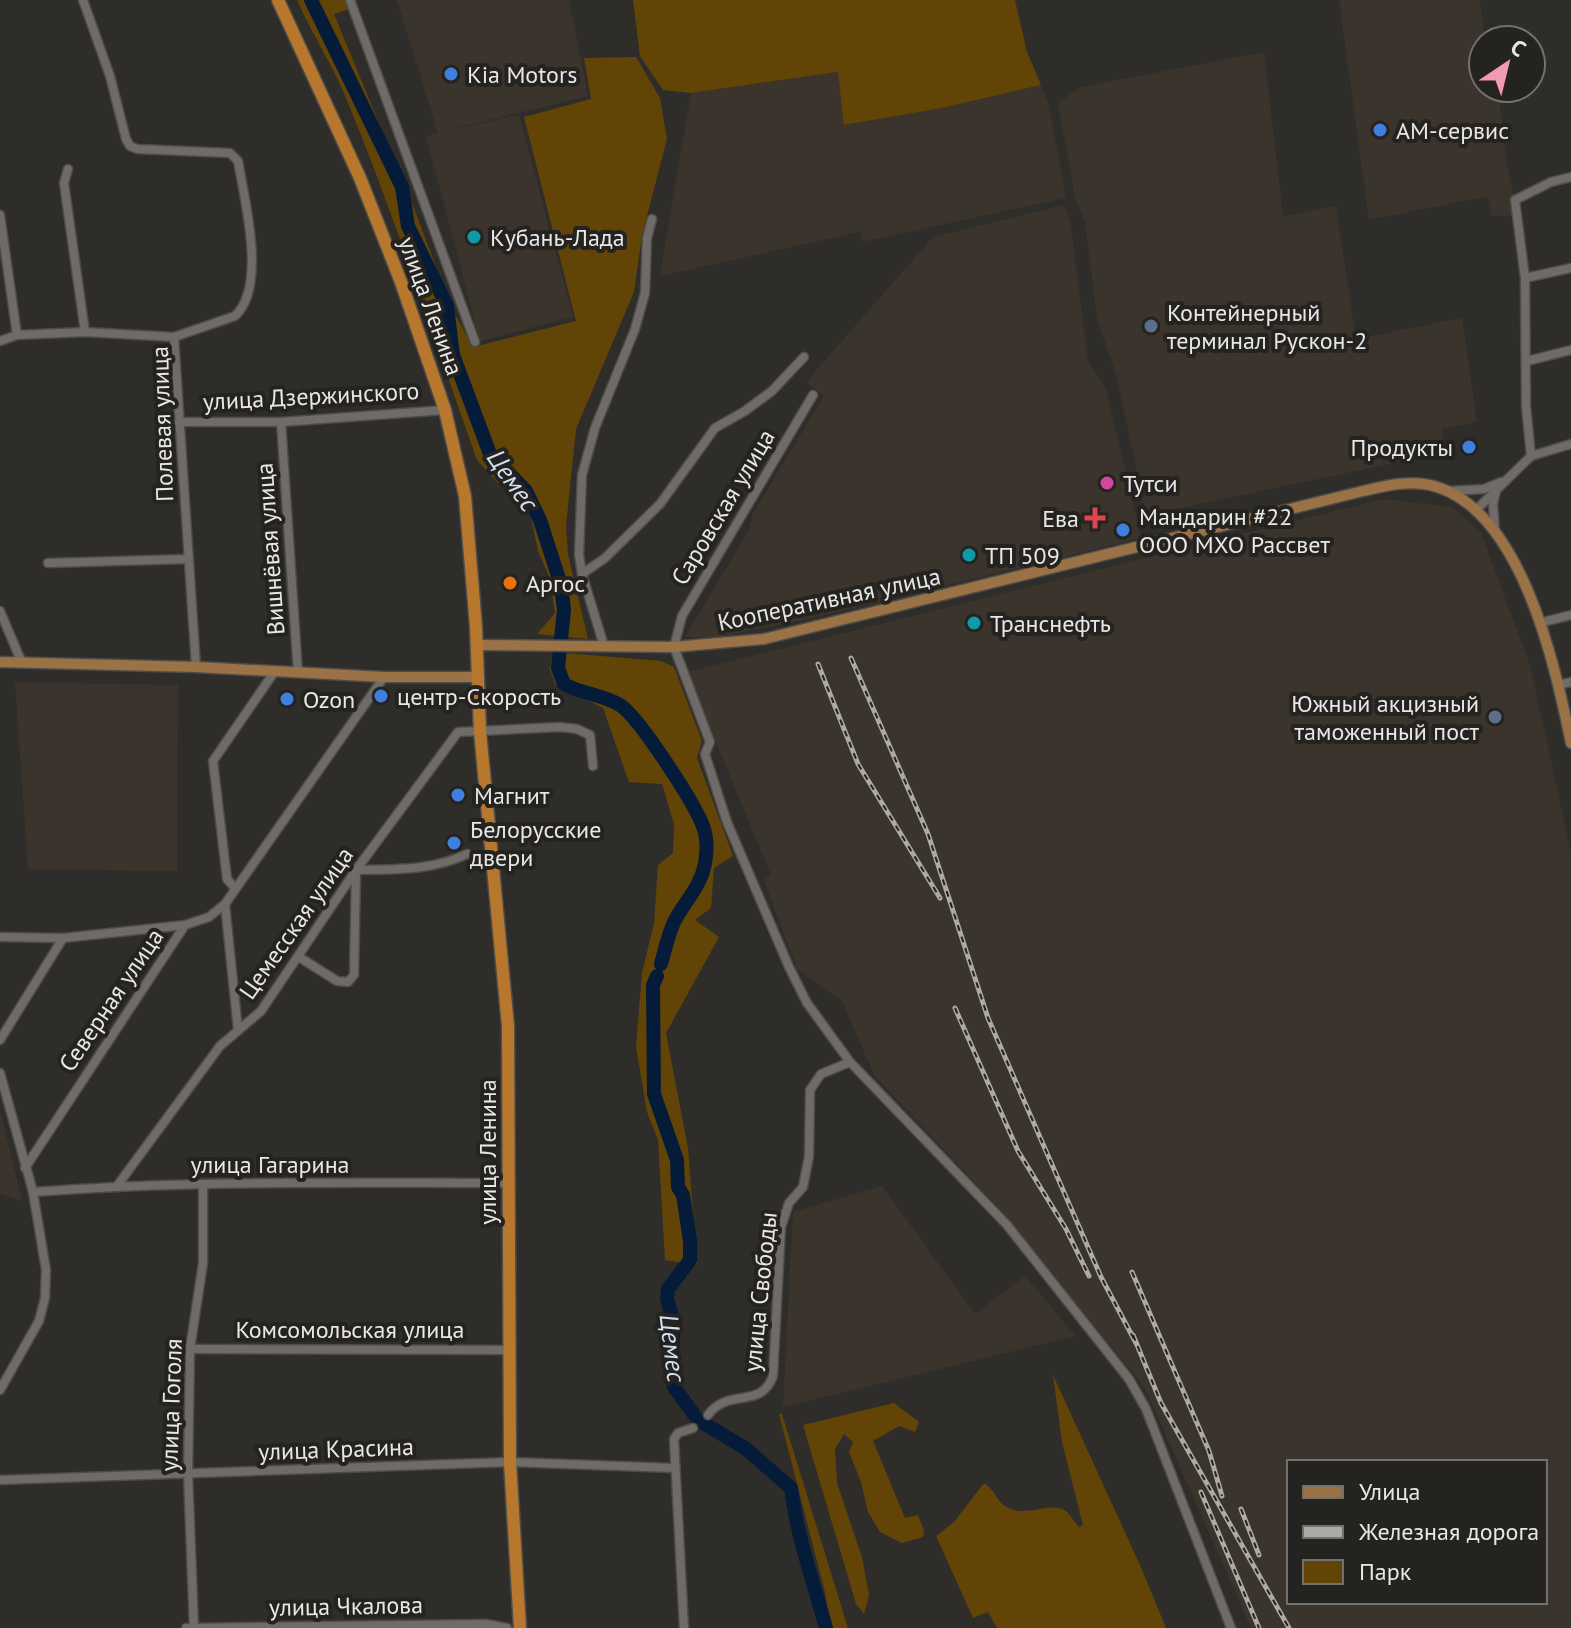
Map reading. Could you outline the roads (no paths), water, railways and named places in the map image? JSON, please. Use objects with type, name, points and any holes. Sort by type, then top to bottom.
[{"type":"highway","name":"улица Ленина","points":[[278,0],[360,178],[401,282],[445,410],[465,496],[477,645],[480,731],[508,1026],[510,1462],[520,1628]]},
{"type":"main road","name":"Кооперативная улица","points":[[477,645],[675,645],[764,639],[1391,485],[1414,483],[1446,491],[1476,510],[1495,531],[1511,556],[1539,623],[1571,743]]},
{"type":"main road","points":[[0,662],[196,667],[384,677],[478,677]]},
{"type":"street","name":"Полевая улица","points":[[83,0],[110,76],[130,146],[137,149],[230,153],[238,161],[251,239],[250,291],[242,309],[235,316],[174,337],[196,667]]},
{"type":"street","points":[[350,0],[475,342]]},
{"type":"street","points":[[68,169],[64,183],[85,332]]},
{"type":"street","points":[[1531,456],[1526,406],[1525,278],[1515,200],[1551,182],[1571,177]]},
{"type":"street","points":[[0,215],[17,335]]},
{"type":"street","points":[[604,646],[579,555],[582,475],[595,428],[635,329],[645,293],[647,238],[652,219]]},
{"type":"street","points":[[1525,278],[1571,268]]},
{"type":"street","points":[[0,341],[17,335],[85,332],[174,337]]},
{"type":"street","points":[[1527,361],[1571,350]]},
{"type":"street","points":[[582,574],[605,558],[660,504],[715,428],[772,391],[804,357]]},
{"type":"street","name":"Саровская улица","points":[[675,645],[682,616],[813,395]]},
{"type":"street","name":"улица Дзержинского","points":[[179,422],[281,422],[445,410]]},
{"type":"street","name":"Вишнёвая улица","points":[[281,422],[298,673]]},
{"type":"street","points":[[1476,510],[1531,456],[1571,444]]},
{"type":"street","points":[[1446,491],[1484,489],[1505,481]]},
{"type":"street","points":[[1495,531],[1493,504],[1496,490]]},
{"type":"street","points":[[48,563],[188,559]]},
{"type":"street","points":[[0,611],[22,663]]},
{"type":"street","points":[[1539,623],[1571,615]]},
{"type":"street","points":[[675,645],[710,742],[705,754],[727,822],[807,1003],[850,1062],[1007,1225],[1129,1379],[1146,1409],[1231,1628]]},
{"type":"street","points":[[235,888],[227,879],[213,761],[275,671]]},
{"type":"street","name":"Северная улица","points":[[25,1168],[74,1089],[185,925],[209,917],[225,904],[384,677]]},
{"type":"street","points":[[1558,685],[1571,682]]},
{"type":"street","points":[[480,731],[577,729],[590,735],[593,766]]},
{"type":"street","name":"Цемесская улица","points":[[117,1186],[220,1046],[261,1011],[356,870],[458,732],[480,731]]},
{"type":"street","points":[[299,957],[337,981],[348,982],[354,975],[356,870],[423,868],[447,863],[467,854]]},
{"type":"street","points":[[225,904],[238,1030]]},
{"type":"street","points":[[0,937],[63,938],[185,925]]},
{"type":"street","points":[[0,1040],[63,938]]},
{"type":"street","name":"улица Свободы","points":[[708,1415],[713,1407],[724,1401],[763,1394],[770,1386],[781,1227],[789,1203],[803,1187],[809,1156],[810,1090],[821,1074],[850,1062]]},
{"type":"street","points":[[0,1073],[33,1192],[46,1270],[45,1298],[39,1321],[0,1390]]},
{"type":"street","name":"улица Гагарина","points":[[33,1192],[203,1184],[509,1183]]},
{"type":"street","name":"улица Гоголя","points":[[194,1628],[188,1474],[190,1349],[203,1263],[203,1184]]},
{"type":"street","name":"Комсомольская улица","points":[[190,1349],[510,1350]]},
{"type":"street","points":[[684,1628],[674,1439],[678,1433],[693,1428]]},
{"type":"street","name":"улица Красина","points":[[0,1480],[510,1462],[674,1468]]},
{"type":"street","name":"улица Чкалова","points":[[186,1628],[486,1624],[507,1628]]},
{"type":"waterway","name":"Цемес","points":[[311,0],[402,187],[408,226],[447,306],[453,355],[490,454],[526,491],[540,520],[561,585],[564,610],[558,668],[564,684],[614,702],[629,713],[666,762],[703,826],[706,849],[703,872],[674,922],[661,964]]},
{"type":"waterway","name":"Цемес","points":[[657,976],[653,985],[654,1094],[677,1160],[678,1187],[683,1195],[690,1241],[690,1260],[668,1289],[667,1299],[674,1323],[671,1368],[674,1387],[698,1420],[745,1448],[791,1488],[801,1541],[826,1628]]},
{"type":"railway","points":[[851,658],[928,834],[988,1018],[1101,1277],[1136,1343]]},
{"type":"railway","points":[[818,664],[858,764],[940,898]]},
{"type":"railway","points":[[955,1008],[1018,1151],[1066,1229],[1089,1276]]},
{"type":"railway","points":[[1132,1272],[1209,1451],[1222,1496]]},
{"type":"railway","points":[[1133,1335],[1161,1403],[1289,1628]]},
{"type":"railway","points":[[1201,1492],[1259,1628]]},
{"type":"railway","points":[[1241,1509],[1259,1555]]},
{"type":"place","name":"Kia Motors","points":[[451,74]]},
{"type":"place","name":"АМ-сервис","points":[[1380,130]]},
{"type":"place","name":"Кубань-Лада","points":[[474,237]]},
{"type":"place","name":"Контейнерный терминал Рускон-2","points":[[1151,326]]},
{"type":"place","name":"Продукты","points":[[1469,447]]},
{"type":"place","name":"Тутси","points":[[1107,483]]},
{"type":"place","name":"Ева","points":[[1095,518]]},
{"type":"place","name":"Мандарин #22 ООО МХО Рассвет","points":[[1123,530]]},
{"type":"place","name":"ТП 509","points":[[969,555]]},
{"type":"place","name":"Аргос","points":[[510,583]]},
{"type":"place","name":"Транснефть","points":[[974,623]]},
{"type":"place","name":"центр-Скорость","points":[[381,696]]},
{"type":"place","name":"Ozon","points":[[287,699]]},
{"type":"place","name":"Южный акцизный таможенный пост","points":[[1495,717]]},
{"type":"place","name":"Магнит","points":[[458,795]]},
{"type":"place","name":"Белорусские двери","points":[[454,843]]}]
